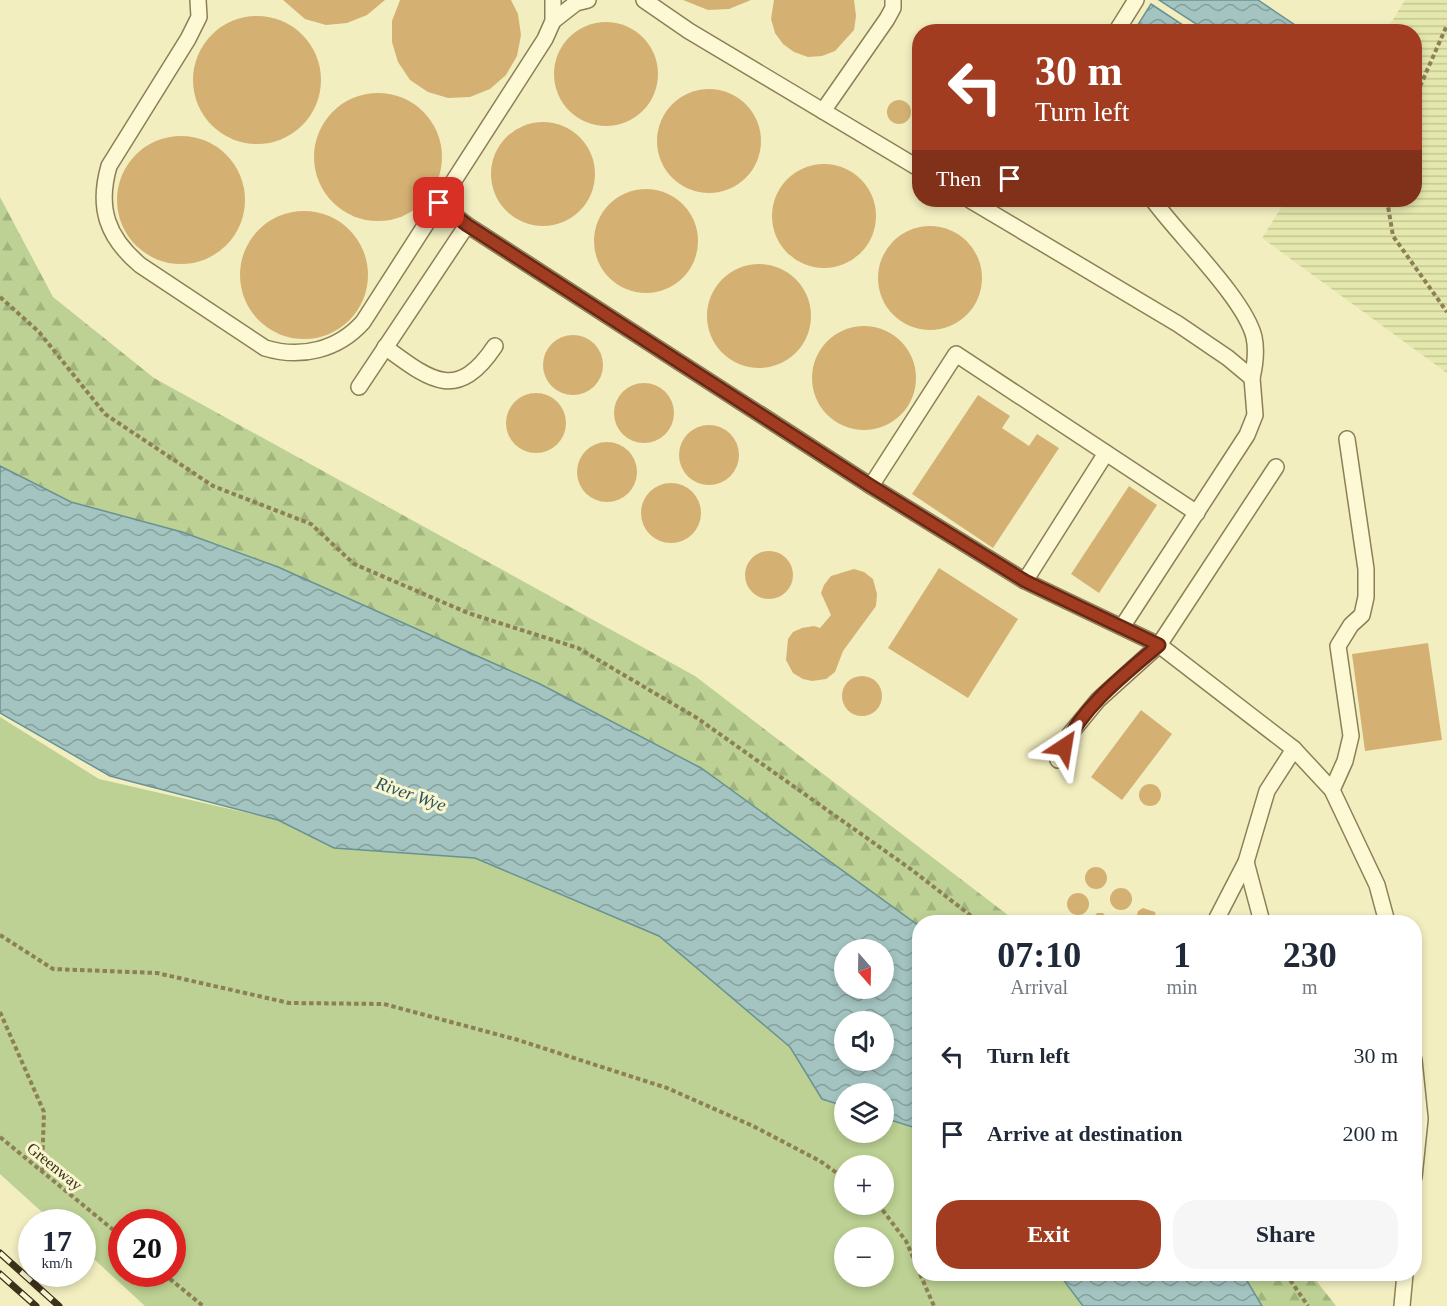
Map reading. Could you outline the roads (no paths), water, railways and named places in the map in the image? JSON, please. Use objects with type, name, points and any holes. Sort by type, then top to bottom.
[{"type":"lane","points":[[198,0],[199,17],[188,39],[121,143],[109,166],[103,188],[104,209],[111,230],[124,251],[140,265],[265,348],[282,353],[319,349],[350,337],[363,322],[545,39],[553,21],[553,0]]},
{"type":"lane","points":[[553,21],[576,3],[588,0]]},
{"type":"lane","points":[[644,0],[689,31],[912,164]]},
{"type":"lane","points":[[823,111],[887,19],[893,8],[893,0]]},
{"type":"lane","points":[[1121,24],[1136,0]]},
{"type":"lane","points":[[439,203],[467,225],[871,486],[1025,581],[1159,645],[1294,749],[1332,790],[1377,885],[1385,915]]},
{"type":"lane","points":[[982,207],[1178,324],[1228,358],[1252,378]]},
{"type":"lane","points":[[1122,627],[1248,435],[1255,415],[1252,378],[1256,358],[1254,337],[1245,314],[1159,207]]},
{"type":"lane","points":[[359,387],[467,225]]},
{"type":"lane","points":[[385,347],[437,380],[459,381],[481,367],[495,346]]},
{"type":"lane","points":[[871,486],[956,354],[1197,513]]},
{"type":"lane","points":[[1332,790],[1345,761],[1351,736],[1338,646],[1351,626],[1362,615],[1366,597],[1366,569],[1347,439]]},
{"type":"lane","points":[[1025,581],[1106,453]]},
{"type":"lane","points":[[1058,760],[1070,734],[1098,700],[1159,645],[1276,467]]},
{"type":"lane","points":[[1219,915],[1246,862],[1267,791],[1294,749]]},
{"type":"lane","points":[[1246,862],[1260,915]]},
{"type":"lane","points":[[1402,1306],[1404,1281]]},
{"type":"water","points":[[1159,0],[1258,0],[1294,24],[1196,24]]},
{"type":"water","points":[[1151,4],[1181,24],[1138,24]]},
{"type":"water","name":"River Wye","points":[[0,466],[71,502],[182,532],[278,567],[540,684],[701,768],[912,921],[912,1127],[894,1121],[894,1083],[834,1083],[834,1103],[822,1099],[790,1047],[659,936],[475,858],[334,848],[278,820],[110,776],[0,713]]},
{"type":"water","points":[[1064,1281],[1247,1281],[1262,1306],[1083,1306]]},
{"type":"railway","points":[[0,1253],[59,1306]]},
{"type":"railway","points":[[0,1274],[36,1306]]}]
